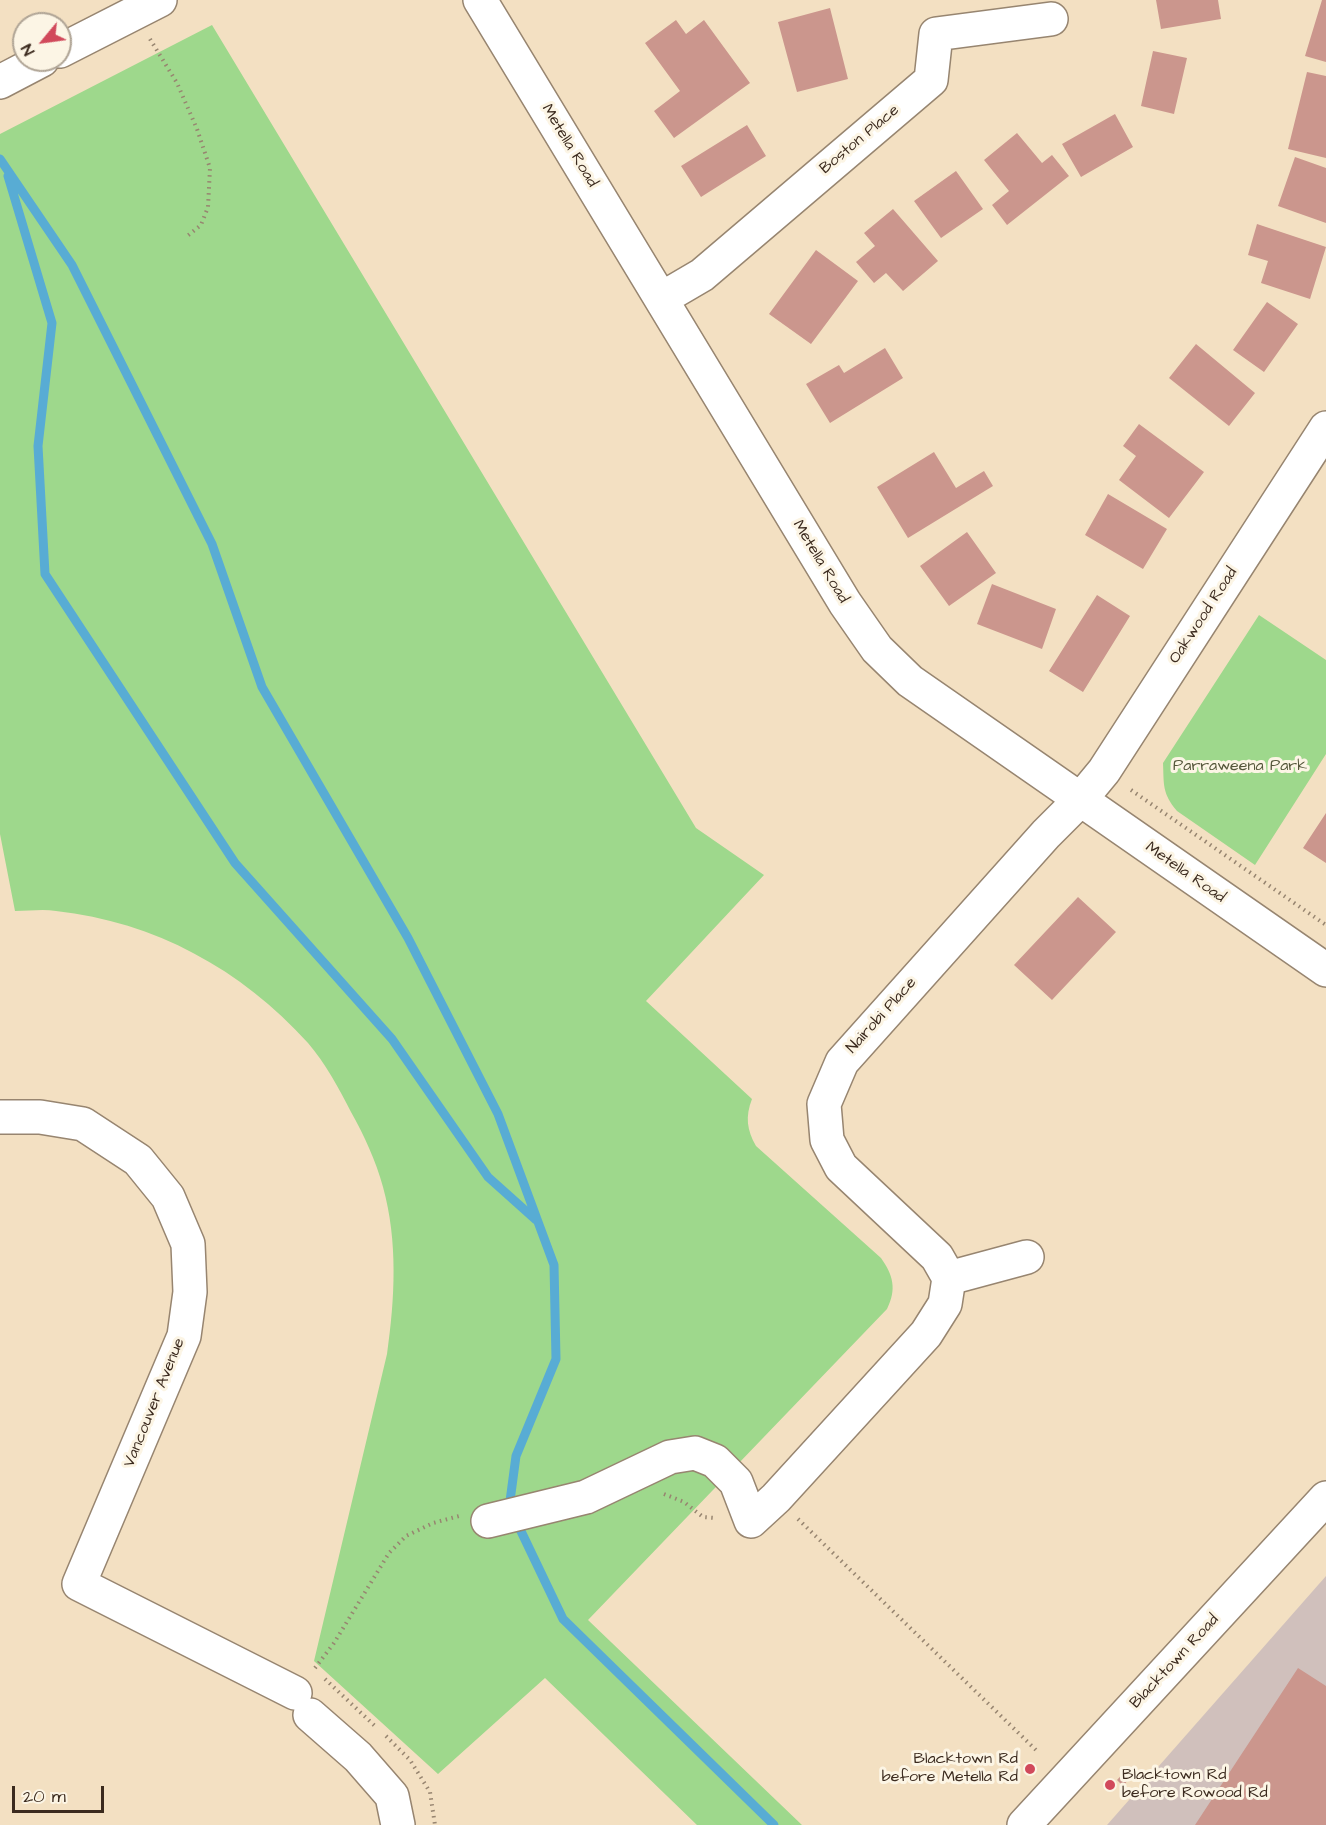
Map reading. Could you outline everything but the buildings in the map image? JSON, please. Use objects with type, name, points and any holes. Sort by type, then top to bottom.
[{"type":"street","name":"Metella Road","points":[[482,1],[845,603],[877,649],[910,681],[1326,970]]},
{"type":"street","points":[[72,45],[147,7]]},
{"type":"street","name":"Boston Place","points":[[661,299],[702,275],[931,80],[936,34],[1051,19]]},
{"type":"street","points":[[0,82],[19,72]]},
{"type":"street","name":"Oakwood Road","points":[[1080,801],[1104,771],[1326,428]]},
{"type":"street","name":"Nairobi Place","points":[[949,1278],[937,1257],[841,1167],[827,1140],[824,1104],[842,1062],[1046,834],[1080,801]]},
{"type":"street","name":"Vancouver Avenue","points":[[0,1117],[40,1117],[83,1124],[138,1160],[168,1197],[188,1244],[190,1292],[184,1336],[78,1584],[303,1704],[358,1757],[392,1796],[398,1825]]},
{"type":"street","points":[[488,1521],[586,1497],[670,1457],[695,1453],[715,1461],[736,1482],[751,1521],[776,1498],[926,1334],[945,1304],[949,1278],[1027,1257]]},
{"type":"street","name":"Blacktown Road","points":[[1024,1825],[1326,1498]]},
{"type":"path","points":[[147,7],[197,129],[210,168],[208,207],[201,225],[186,237]]},
{"type":"path","points":[[1131,790],[1326,925]]},
{"type":"path","points":[[776,1498],[1036,1750]]},
{"type":"shaded area","points":[[1326,1576],[1326,1825],[1107,1825]]},
{"type":"green space","points":[[212,25],[696,828],[764,875],[646,1001],[752,1099],[748,1112],[748,1123],[756,1146],[881,1258],[891,1276],[892,1295],[887,1309],[588,1620],[802,1825],[697,1825],[545,1678],[438,1774],[314,1661],[387,1354],[390,1333],[394,1270],[391,1228],[383,1187],[373,1158],[342,1094],[308,1043],[254,993],[225,972],[194,953],[128,926],[56,911],[15,911],[0,834],[0,134]]},
{"type":"green space","name":"Parraweena Park","points":[[1259,615],[1326,660],[1326,754],[1255,865],[1177,811],[1166,794],[1163,763]]},
{"type":"waterway","points":[[0,159],[72,265],[212,544],[262,687],[408,938],[498,1114],[554,1265],[556,1359],[516,1456],[510,1501],[519,1527],[563,1619],[774,1825]]},
{"type":"waterway","points":[[8,176],[52,323],[38,446],[45,574],[235,863],[392,1039],[488,1177],[536,1220]]},
{"type":"place","name":"Blacktown Rd before Metella Rd","points":[[1030,1769]]},
{"type":"place","name":"Blacktown Rd before Rowood Rd","points":[[1110,1785]]}]
